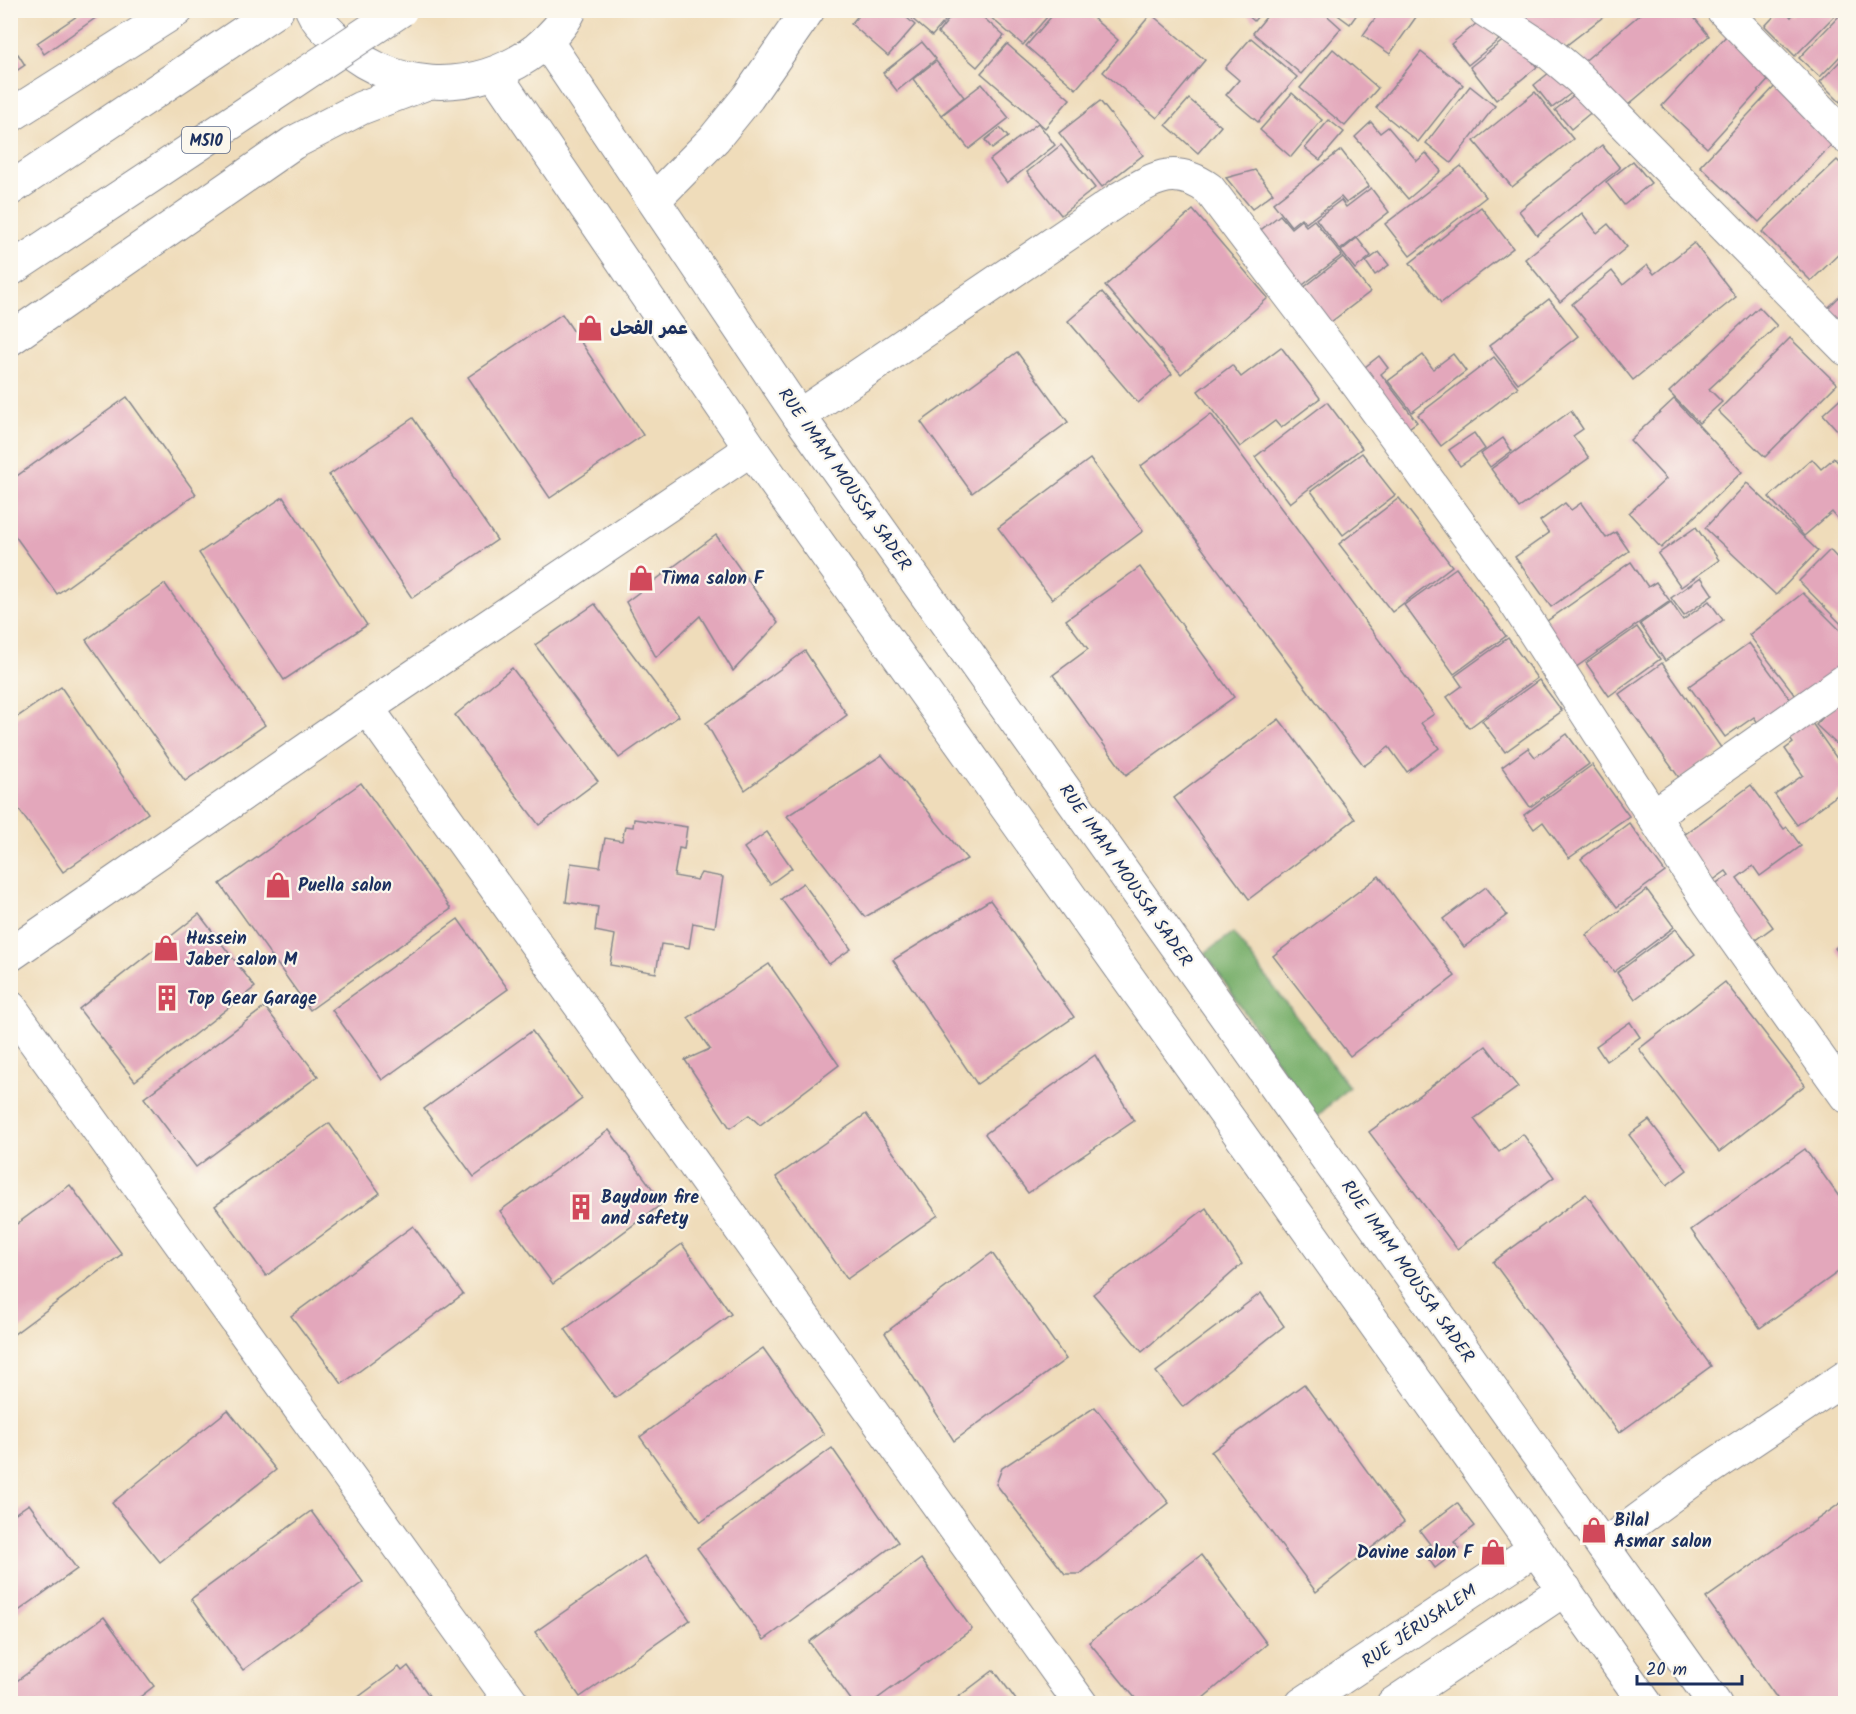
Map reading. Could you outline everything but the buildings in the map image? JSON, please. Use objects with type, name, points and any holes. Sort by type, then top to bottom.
[{"type":"main road","points":[[10,116],[177,10]]},
{"type":"main road","points":[[10,189],[277,10]]},
{"type":"main road","points":[[312,10],[345,49],[383,72],[427,83],[461,82],[495,74],[522,60],[546,41],[570,10]]},
{"type":"main road","name":"M510","points":[[10,270],[401,10]]},
{"type":"main road","points":[[655,199],[714,139],[748,97],[808,10]]},
{"type":"main road","points":[[1485,10],[1547,51],[1578,77],[1845,349]]},
{"type":"main road","points":[[1724,10],[1845,136]]},
{"type":"main road","name":"RUE IMAM MOUSSA SADER","points":[[546,41],[655,199],[799,416],[1715,1704]]},
{"type":"main road","points":[[495,74],[751,449],[1646,1704]]},
{"type":"main road","points":[[10,339],[293,143],[361,108],[427,83]]},
{"type":"main road","points":[[799,416],[1122,197],[1156,177],[1177,175],[1195,178],[1209,189],[1281,283],[1506,588],[1710,904],[1845,1096]]},
{"type":"main road","points":[[10,955],[367,708],[751,449]]},
{"type":"main road","points":[[1654,815],[1845,680]]},
{"type":"main road","points":[[367,708],[1081,1704]]},
{"type":"main road","points":[[10,1006],[513,1704]]},
{"type":"main road","points":[[1603,1545],[1694,1479],[1845,1377]]},
{"type":"main road","name":"RUE JÉRUSALEM","points":[[1302,1704],[1535,1548]]},
{"type":"main road","points":[[1393,1704],[1565,1589]]},
{"type":"green space","points":[[1233,933],[1349,1087],[1315,1118],[1205,953]]},
{"type":"place","name":"عمر الفحل","points":[[590,328]]},
{"type":"place","name":"Tima salon F","points":[[641,578]]},
{"type":"place","name":"Puella salon","points":[[278,885]]},
{"type":"place","name":"Hussein Jaber salon M","points":[[166,948]]},
{"type":"place","name":"Top Gear Garage","points":[[167,998]]},
{"type":"place","name":"Baydoun fire and safety","points":[[581,1207]]},
{"type":"place","name":"Bilal Asmar salon","points":[[1594,1530]]},
{"type":"place","name":"Davine salon F","points":[[1493,1552]]}]
